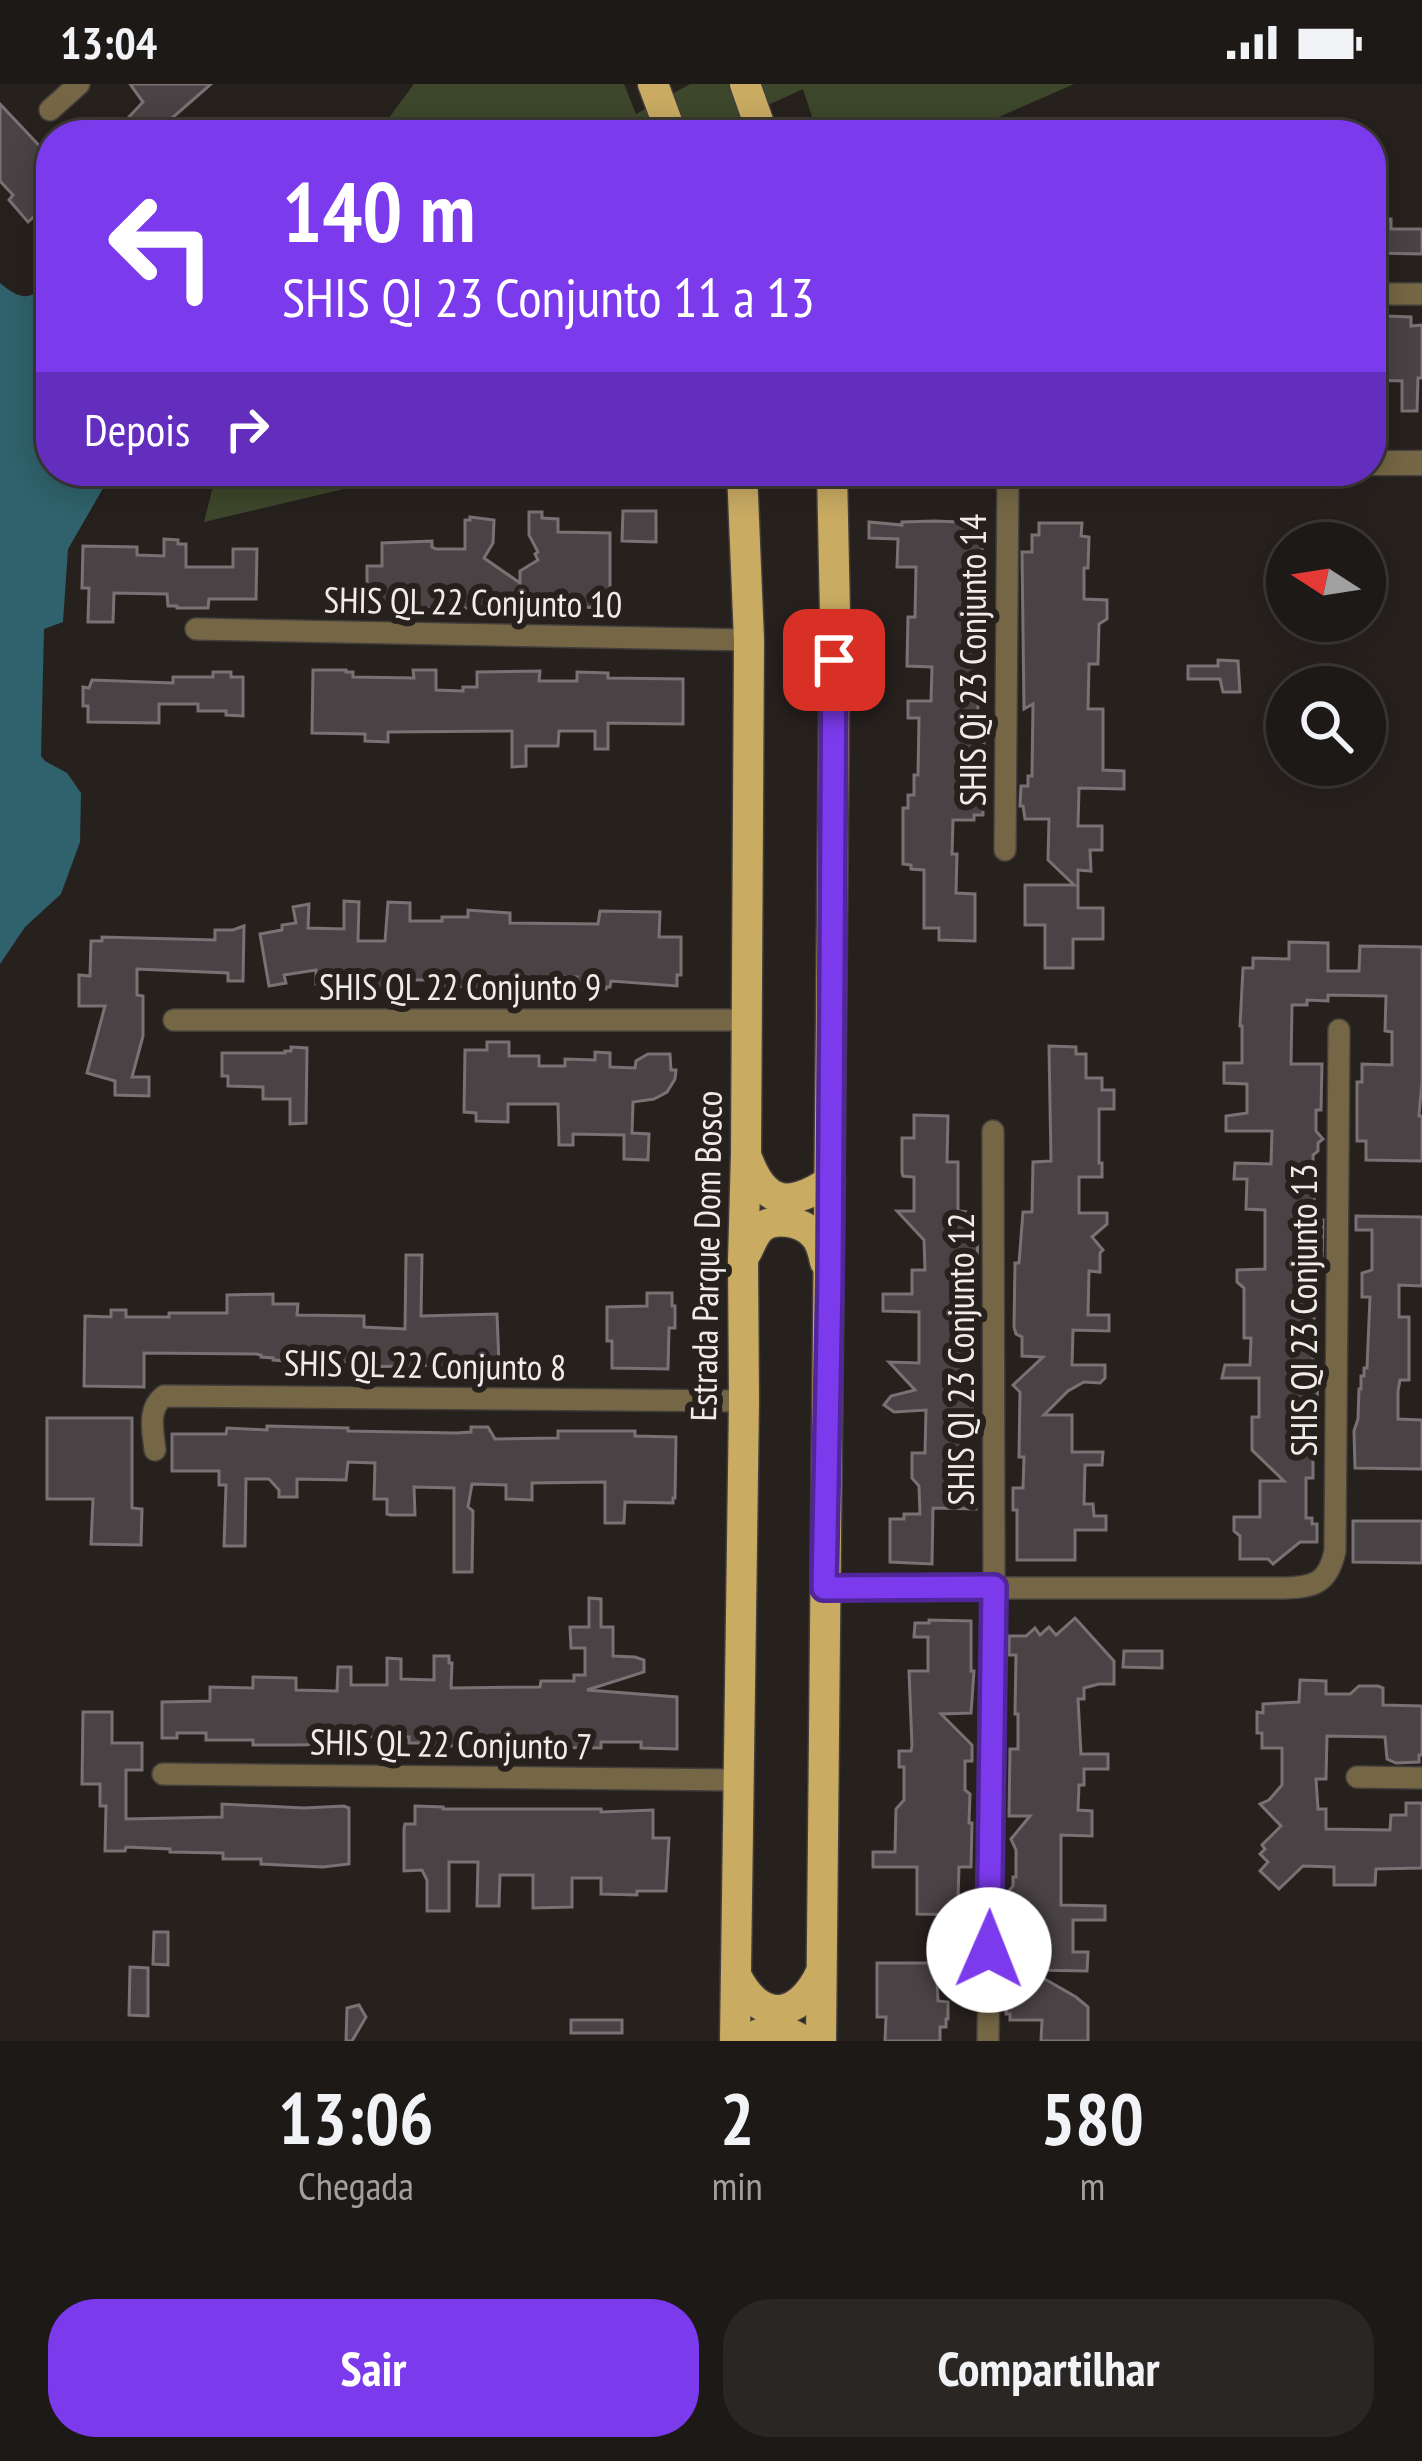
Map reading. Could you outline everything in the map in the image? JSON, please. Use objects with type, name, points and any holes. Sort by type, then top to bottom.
[{"type":"main road","points":[[653,84],[666,120]]},
{"type":"main road","points":[[745,84],[758,120]]},
{"type":"main road","name":"Estrada Parque Dom Bosco","points":[[735,2041],[749,640],[743,486]]},
{"type":"main road","points":[[821,2041],[835,614],[832,486]]},
{"type":"main road","points":[[746,1154],[757,1183],[783,1198],[812,1194],[830,1181]]},
{"type":"main road","points":[[743,1261],[756,1232],[766,1224],[800,1225],[819,1241],[830,1280]]},
{"type":"main road","points":[[736,1975],[750,2000],[770,2008],[790,2008],[804,2002],[823,1969]]},
{"type":"main road","points":[[748,2041],[772,2030],[789,2032],[804,2041]]},
{"type":"street","points":[[50,110],[80,84]]},
{"type":"street","points":[[1386,294],[1422,294]]},
{"type":"street","points":[[1386,463],[1422,463]]},
{"type":"street","name":"SHIS Qi 23 Conjunto 14","points":[[1005,850],[1008,486]]},
{"type":"street","name":"SHIS QL 22 Conjunto 10","points":[[196,628],[749,640]]},
{"type":"street","name":"SHIS QL 22 Conjunto 9","points":[[174,1020],[747,1021]]},
{"type":"street","name":"SHIS QI 23 Conjunto 13","points":[[994,1587],[1284,1588],[1316,1583],[1331,1568],[1335,1551],[1339,1030]]},
{"type":"street","name":"SHIS QI 23 Conjunto 12","points":[[988,2041],[993,1131]]},
{"type":"street","name":"SHIS QL 22 Conjunto 8","points":[[155,1450],[152,1418],[164,1396],[744,1401]]},
{"type":"street","points":[[824,1588],[994,1587]]},
{"type":"street","name":"SHIS QL 22 Conjunto 7","points":[[163,1774],[739,1780]]},
{"type":"street","points":[[1358,1777],[1422,1778]]},
{"type":"green space","points":[[414,84],[624,84],[636,114],[690,84],[1074,84],[992,120],[813,120],[803,89],[735,120],[387,120]]},
{"type":"green space","points":[[213,486],[356,486],[204,522]]},
{"type":"water","points":[[0,283],[26,296],[36,292],[36,486],[104,486],[68,549],[63,622],[44,629],[41,756],[67,773],[81,793],[80,842],[61,894],[25,927],[0,964]]},
{"type":"building","points":[[130,84],[211,84],[170,120],[132,120],[129,117],[143,102]]},
{"type":"building","points":[[0,104],[36,142],[36,215],[28,222],[0,181]]},
{"type":"building","points":[[1386,219],[1391,219],[1391,229],[1422,229],[1422,254],[1386,253]]},
{"type":"building","points":[[1386,316],[1411,317],[1411,326],[1422,325],[1417,411],[1402,411],[1402,381],[1386,380]]},
{"type":"building","points":[[623,511],[656,511],[656,542],[622,541]]},
{"type":"building","points":[[529,512],[558,519],[558,532],[610,533],[610,608],[479,604],[479,608],[367,609],[367,566],[382,566],[382,543],[432,541],[436,549],[465,549],[465,520],[470,517],[494,520],[493,543],[484,558],[520,583],[520,571],[538,560],[529,535]]},
{"type":"building","points":[[869,522],[984,523],[981,567],[974,567],[974,623],[984,623],[985,659],[975,667],[978,742],[984,742],[983,815],[953,820],[952,854],[957,854],[956,893],[975,894],[975,941],[939,940],[939,928],[924,928],[924,870],[903,864],[903,808],[908,808],[908,795],[914,795],[914,775],[918,775],[919,718],[908,718],[908,701],[931,701],[932,667],[907,666],[916,567],[897,567],[898,539],[869,538]]},
{"type":"building","points":[[1039,523],[1082,523],[1081,536],[1089,537],[1084,599],[1107,600],[1107,619],[1099,624],[1098,664],[1089,664],[1088,709],[1103,709],[1103,770],[1124,771],[1124,789],[1079,788],[1078,826],[1102,826],[1102,850],[1090,850],[1091,871],[1078,870],[1078,908],[1103,908],[1103,939],[1073,939],[1073,968],[1045,968],[1045,925],[1025,925],[1025,885],[1074,885],[1048,860],[1049,819],[1025,819],[1020,806],[1021,786],[1028,786],[1028,776],[1032,776],[1033,704],[1024,709],[1022,552],[1032,552],[1032,535],[1039,535]]},
{"type":"building","points":[[164,539],[186,544],[186,567],[233,567],[233,549],[257,549],[256,599],[209,599],[208,608],[177,608],[168,606],[167,594],[114,593],[113,622],[88,622],[89,588],[82,588],[83,546],[137,547],[137,555],[164,556]]},
{"type":"building","points":[[1218,660],[1238,661],[1240,692],[1223,692],[1220,679],[1188,679],[1188,666],[1218,666]]},
{"type":"building","points":[[313,670],[346,670],[353,677],[414,678],[413,670],[436,670],[436,690],[463,691],[463,687],[477,687],[477,672],[540,671],[539,681],[577,681],[577,672],[608,673],[608,678],[683,679],[683,724],[608,723],[608,749],[595,749],[595,731],[559,731],[558,746],[526,746],[526,766],[512,767],[512,731],[388,732],[388,742],[365,741],[365,734],[312,733]]},
{"type":"building","points":[[213,672],[243,677],[243,716],[198,711],[198,704],[159,704],[159,723],[88,722],[83,687],[89,688],[92,680],[173,683],[173,677],[213,677]]},
{"type":"building","points":[[344,901],[359,902],[358,941],[385,941],[388,902],[410,903],[410,921],[468,917],[468,910],[510,913],[510,923],[598,924],[600,911],[660,912],[659,937],[681,937],[681,975],[677,975],[677,986],[611,981],[606,989],[577,989],[577,977],[544,977],[544,988],[436,986],[437,980],[364,987],[364,977],[338,977],[338,987],[323,987],[316,984],[316,970],[284,975],[286,983],[269,986],[260,934],[296,923],[293,907],[309,904],[308,928],[344,929]]},
{"type":"building","points":[[244,926],[243,981],[228,981],[228,973],[137,969],[143,1036],[132,1077],[149,1077],[149,1096],[115,1095],[115,1081],[87,1073],[105,1006],[79,1006],[79,975],[90,976],[91,941],[102,941],[102,937],[215,940],[215,930]]},
{"type":"building","points":[[1289,942],[1328,943],[1328,971],[1359,971],[1360,946],[1422,947],[1422,1161],[1366,1160],[1366,1141],[1357,1141],[1357,1082],[1362,1082],[1362,1064],[1392,1065],[1392,1032],[1385,1031],[1386,996],[1328,995],[1328,1001],[1292,1005],[1291,1064],[1322,1064],[1316,1131],[1323,1139],[1313,1155],[1315,1220],[1323,1220],[1313,1337],[1317,1411],[1313,1411],[1313,1478],[1306,1478],[1306,1518],[1317,1524],[1317,1542],[1300,1542],[1273,1564],[1268,1559],[1240,1559],[1240,1536],[1234,1531],[1234,1517],[1260,1517],[1260,1481],[1284,1481],[1252,1450],[1252,1417],[1259,1417],[1259,1378],[1222,1378],[1225,1365],[1250,1365],[1251,1338],[1244,1338],[1244,1288],[1237,1282],[1237,1270],[1265,1269],[1265,1210],[1246,1209],[1247,1179],[1234,1179],[1235,1163],[1271,1164],[1272,1131],[1226,1131],[1226,1116],[1247,1113],[1247,1084],[1224,1083],[1224,1063],[1242,1063],[1243,968],[1253,968],[1253,958],[1289,959]]},
{"type":"building","points":[[487,1042],[509,1042],[509,1056],[539,1056],[539,1066],[565,1066],[565,1059],[595,1060],[595,1052],[610,1053],[610,1067],[635,1068],[636,1061],[648,1054],[670,1054],[671,1070],[676,1070],[667,1092],[633,1102],[632,1133],[649,1134],[648,1160],[624,1159],[624,1135],[573,1134],[573,1145],[559,1145],[558,1104],[508,1104],[508,1122],[476,1121],[476,1113],[464,1112],[465,1050],[487,1050]]},
{"type":"building","points":[[1049,1046],[1076,1047],[1076,1054],[1086,1054],[1086,1078],[1102,1078],[1102,1090],[1114,1090],[1114,1109],[1099,1109],[1102,1177],[1079,1177],[1079,1213],[1107,1213],[1107,1224],[1092,1237],[1103,1250],[1100,1272],[1089,1271],[1088,1315],[1109,1315],[1109,1331],[1073,1330],[1072,1365],[1105,1365],[1105,1378],[1068,1391],[1044,1415],[1072,1415],[1072,1452],[1103,1452],[1102,1465],[1085,1465],[1084,1504],[1093,1504],[1094,1516],[1106,1516],[1106,1530],[1075,1530],[1075,1560],[1017,1560],[1013,1488],[1023,1488],[1024,1457],[1019,1457],[1020,1392],[1013,1385],[1043,1357],[1022,1356],[1022,1337],[1014,1327],[1015,1263],[1019,1263],[1023,1212],[1032,1212],[1033,1162],[1051,1161]]},
{"type":"building","points":[[291,1047],[307,1048],[306,1123],[290,1124],[290,1099],[263,1099],[263,1087],[228,1086],[228,1076],[222,1076],[222,1053],[285,1053]]},
{"type":"building","points":[[914,1115],[948,1116],[947,1162],[958,1162],[958,1211],[969,1212],[969,1224],[978,1224],[977,1276],[969,1281],[969,1320],[975,1320],[975,1337],[972,1351],[964,1351],[965,1380],[972,1380],[973,1434],[968,1434],[967,1464],[976,1464],[976,1509],[933,1508],[932,1564],[890,1562],[890,1519],[920,1514],[912,1453],[925,1453],[926,1410],[894,1412],[884,1405],[891,1396],[915,1390],[889,1362],[919,1363],[919,1312],[883,1311],[883,1294],[912,1294],[912,1270],[925,1270],[924,1240],[897,1211],[914,1211],[914,1177],[902,1172],[902,1138],[914,1138]]},
{"type":"building","points":[[1356,1216],[1422,1217],[1422,1286],[1399,1285],[1399,1317],[1409,1317],[1409,1380],[1400,1380],[1398,1419],[1422,1420],[1422,1469],[1355,1468],[1354,1431],[1361,1376],[1367,1368],[1370,1297],[1362,1297],[1362,1273],[1372,1270],[1372,1230],[1356,1230]]},
{"type":"building","points":[[406,1255],[422,1255],[421,1316],[497,1314],[499,1364],[360,1367],[360,1363],[295,1362],[286,1368],[286,1361],[256,1354],[144,1353],[144,1387],[84,1386],[85,1316],[111,1317],[111,1310],[126,1310],[126,1317],[227,1313],[227,1295],[273,1294],[273,1304],[298,1304],[297,1315],[364,1316],[364,1327],[405,1329]]},
{"type":"building","points":[[647,1293],[672,1293],[675,1328],[669,1328],[668,1369],[612,1368],[607,1307],[647,1306]]},
{"type":"building","points":[[47,1418],[132,1418],[132,1508],[142,1509],[141,1545],[91,1544],[93,1499],[47,1499]]},
{"type":"building","points":[[267,1426],[456,1433],[488,1427],[495,1439],[558,1438],[558,1431],[635,1431],[635,1436],[676,1437],[675,1498],[673,1503],[625,1502],[624,1523],[605,1523],[605,1482],[532,1483],[532,1500],[506,1499],[506,1485],[472,1484],[468,1507],[473,1511],[472,1572],[454,1572],[454,1488],[414,1487],[415,1515],[391,1515],[387,1514],[387,1499],[374,1499],[375,1463],[348,1462],[346,1480],[297,1479],[297,1497],[279,1497],[269,1479],[246,1479],[245,1546],[224,1546],[226,1485],[219,1485],[219,1471],[172,1471],[172,1434],[226,1434],[227,1428],[267,1430]]},
{"type":"building","points":[[1353,1521],[1422,1521],[1422,1563],[1353,1562]]},
{"type":"building","points":[[589,1598],[601,1599],[601,1627],[613,1627],[613,1656],[644,1660],[644,1672],[587,1690],[677,1697],[677,1749],[641,1748],[641,1742],[601,1742],[601,1748],[507,1747],[507,1738],[474,1738],[475,1746],[424,1746],[409,1743],[409,1737],[348,1736],[348,1744],[295,1745],[206,1740],[206,1733],[162,1738],[162,1702],[210,1701],[210,1687],[253,1688],[253,1677],[296,1678],[296,1690],[337,1691],[338,1667],[351,1667],[351,1685],[387,1685],[387,1658],[401,1659],[401,1679],[434,1680],[434,1656],[449,1656],[451,1688],[540,1687],[541,1681],[574,1681],[574,1675],[585,1675],[585,1648],[571,1648],[570,1627],[589,1627]]},
{"type":"building","points":[[1075,1618],[1114,1661],[1114,1684],[1084,1688],[1084,1699],[1078,1699],[1081,1754],[1108,1754],[1108,1769],[1084,1769],[1084,1785],[1079,1785],[1078,1810],[1092,1811],[1092,1836],[1061,1835],[1061,1905],[1105,1906],[1105,1920],[1073,1920],[1073,1952],[1088,1952],[1087,1971],[1029,1970],[1088,2007],[1088,2041],[1041,2041],[1042,2020],[1010,2020],[1006,2014],[1009,1946],[1014,1946],[1012,1895],[1008,1892],[1016,1877],[1011,1839],[1030,1816],[1009,1816],[1010,1749],[1018,1749],[1018,1714],[1016,1655],[1009,1655],[1009,1636],[1026,1636],[1035,1628],[1040,1635],[1049,1627],[1056,1635]]},
{"type":"building","points":[[971,1621],[971,1713],[941,1714],[972,1745],[972,1761],[965,1761],[971,1867],[959,1867],[958,1899],[969,1899],[969,1915],[917,1914],[917,1867],[873,1867],[873,1852],[895,1852],[896,1809],[904,1800],[899,1751],[911,1751],[912,1746],[909,1671],[928,1671],[928,1637],[914,1637],[915,1623]]},
{"type":"building","points":[[1124,1651],[1162,1651],[1162,1668],[1123,1667]]},
{"type":"building","points":[[1300,1680],[1326,1681],[1326,1694],[1350,1694],[1359,1686],[1378,1686],[1383,1688],[1383,1705],[1422,1706],[1419,1762],[1387,1759],[1385,1737],[1327,1736],[1326,1779],[1316,1779],[1318,1809],[1326,1809],[1326,1829],[1390,1830],[1391,1815],[1406,1815],[1406,1803],[1422,1803],[1422,1868],[1376,1869],[1375,1885],[1334,1885],[1334,1867],[1303,1866],[1279,1889],[1260,1871],[1268,1862],[1260,1854],[1265,1849],[1262,1845],[1281,1826],[1260,1804],[1282,1785],[1282,1748],[1262,1748],[1257,1712],[1263,1713],[1263,1704],[1299,1702]]},
{"type":"building","points":[[83,1712],[112,1712],[112,1743],[142,1743],[142,1770],[126,1770],[126,1819],[222,1817],[222,1804],[344,1806],[349,1808],[349,1864],[261,1864],[261,1859],[223,1859],[223,1853],[170,1849],[105,1851],[106,1806],[100,1806],[100,1784],[82,1784]]},
{"type":"building","points":[[415,1806],[653,1810],[653,1838],[669,1838],[666,1891],[601,1894],[601,1878],[572,1878],[572,1907],[533,1908],[533,1875],[500,1875],[499,1906],[477,1906],[478,1862],[449,1862],[449,1911],[427,1911],[427,1880],[422,1870],[404,1871],[404,1829],[405,1824],[415,1824]]},
{"type":"building","points":[[154,1932],[168,1932],[168,1965],[153,1964]]},
{"type":"building","points":[[877,1963],[936,1963],[938,2001],[948,2002],[940,2041],[885,2041],[886,2017],[877,2017]]},
{"type":"building","points":[[130,1967],[148,1968],[148,2016],[129,2015]]},
{"type":"building","points":[[359,2005],[366,2017],[352,2041],[346,2041],[347,2008]]},
{"type":"building","points":[[571,2020],[622,2020],[622,2033],[571,2033]]},
{"type":"route","points":[[834,660],[824,1588],[994,1587],[989,1950]]}]
